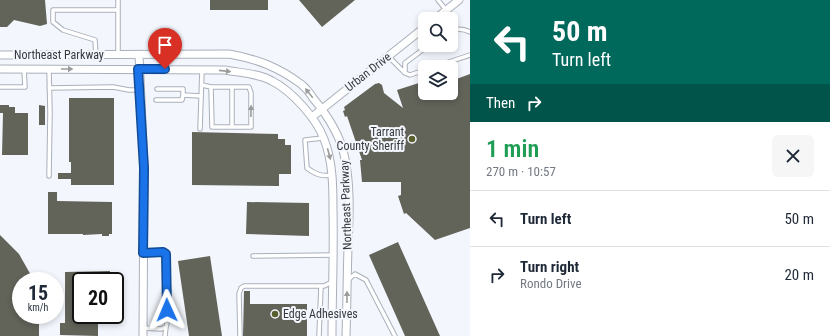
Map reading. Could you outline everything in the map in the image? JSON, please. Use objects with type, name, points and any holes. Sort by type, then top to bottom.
[{"type":"street","points":[[444,12],[459,0]]},
{"type":"street","name":"Urban Drive","points":[[312,117],[418,32]]},
{"type":"street","name":"Northeast Parkway","points":[[0,55],[229,54],[251,58],[270,65],[303,85],[322,108],[343,148],[346,159],[349,220],[346,336]]},
{"type":"street","points":[[138,55],[144,168],[143,332]]},
{"type":"street","name":"Northeast Parkway","points":[[0,69],[225,70],[257,75],[271,80],[288,91],[312,117],[324,138],[330,158],[333,175],[334,255],[332,282],[332,336]]},
{"type":"street","points":[[332,282],[347,281]]},
{"type":"lane","points":[[118,0],[118,55]]},
{"type":"lane","points":[[438,0],[446,10]]},
{"type":"lane","points":[[96,55],[95,40],[62,30],[53,22],[53,10],[118,10]]},
{"type":"lane","points":[[458,29],[464,29],[470,32]]},
{"type":"lane","points":[[405,73],[405,63],[420,52]]},
{"type":"lane","points":[[455,60],[470,55]]},
{"type":"lane","points":[[388,56],[405,73],[410,75],[418,72]]},
{"type":"lane","points":[[0,87],[24,87],[24,69]]},
{"type":"lane","points":[[49,69],[49,176]]},
{"type":"lane","points":[[200,128],[202,70]]},
{"type":"lane","points":[[202,85],[211,87],[249,87],[251,93],[251,126],[212,127],[211,87]]},
{"type":"lane","points":[[49,88],[113,87],[129,90],[140,90]]},
{"type":"lane","points":[[232,87],[232,127]]},
{"type":"lane","points":[[156,100],[182,100],[183,95],[183,89],[157,89]]},
{"type":"lane","points":[[183,95],[201,96]]},
{"type":"lane","points":[[324,138],[305,140],[307,168],[324,176],[333,175]]},
{"type":"lane","points":[[143,253],[163,252],[166,256],[167,323],[165,336]]},
{"type":"lane","points":[[253,256],[334,255]]},
{"type":"lane","points":[[347,281],[355,274],[366,280],[395,336]]},
{"type":"lane","points":[[240,336],[241,288],[244,286],[327,286],[332,282]]},
{"type":"lane","points":[[319,336],[321,286]]},
{"type":"lane","points":[[143,332],[166,327]]},
{"type":"building","points":[[0,0],[45,0],[47,24],[40,26],[14,20],[7,27],[0,27]]},
{"type":"building","points":[[210,0],[268,0],[268,10],[210,10]]},
{"type":"building","points":[[299,0],[355,0],[322,27]]},
{"type":"building","name":"Tarrant County Sheriff","points":[[470,74],[470,228],[435,240],[406,213],[404,214],[398,196],[401,195],[401,182],[362,182],[360,160],[362,160],[347,116],[345,117],[343,111],[345,110],[344,107],[375,84],[379,83],[382,85],[384,93],[403,108],[397,90],[418,83],[418,100],[458,100],[458,78]]},
{"type":"building","points":[[69,98],[114,98],[114,185],[71,185],[71,179],[58,179],[58,173],[71,173],[71,162],[69,162]]},
{"type":"building","points":[[0,105],[15,107],[15,113],[28,113],[28,155],[2,155],[3,113],[0,113]]},
{"type":"building","points":[[39,105],[45,106],[45,125],[39,125]]},
{"type":"building","points":[[192,132],[278,134],[278,139],[285,139],[285,145],[291,145],[291,174],[279,174],[279,186],[192,185]]},
{"type":"building","points":[[48,192],[57,192],[57,201],[112,202],[112,234],[109,234],[109,236],[102,236],[102,234],[48,234]]},
{"type":"building","points":[[247,202],[309,203],[309,236],[246,234]]},
{"type":"building","points":[[0,235],[19,254],[29,272],[12,272],[12,324],[39,324],[39,336],[0,336]]},
{"type":"building","points":[[398,242],[440,336],[405,336],[369,255]]},
{"type":"building","points":[[210,256],[222,336],[189,336],[178,261]]},
{"type":"building","points":[[110,271],[72,272],[72,324],[98,324],[98,336],[60,335],[60,324],[65,323],[65,272]]},
{"type":"building","name":"Edge Adhesives","points":[[244,291],[250,291],[250,304],[307,304],[307,336],[243,336]]},
{"type":"place","name":"Tarrant County Sheriff","points":[[412,139]]},
{"type":"place","name":"Edge Adhesives","points":[[275,314]]},
{"type":"route","points":[[165,69],[138,69],[144,168],[143,253],[163,252],[166,254],[167,310]]}]
